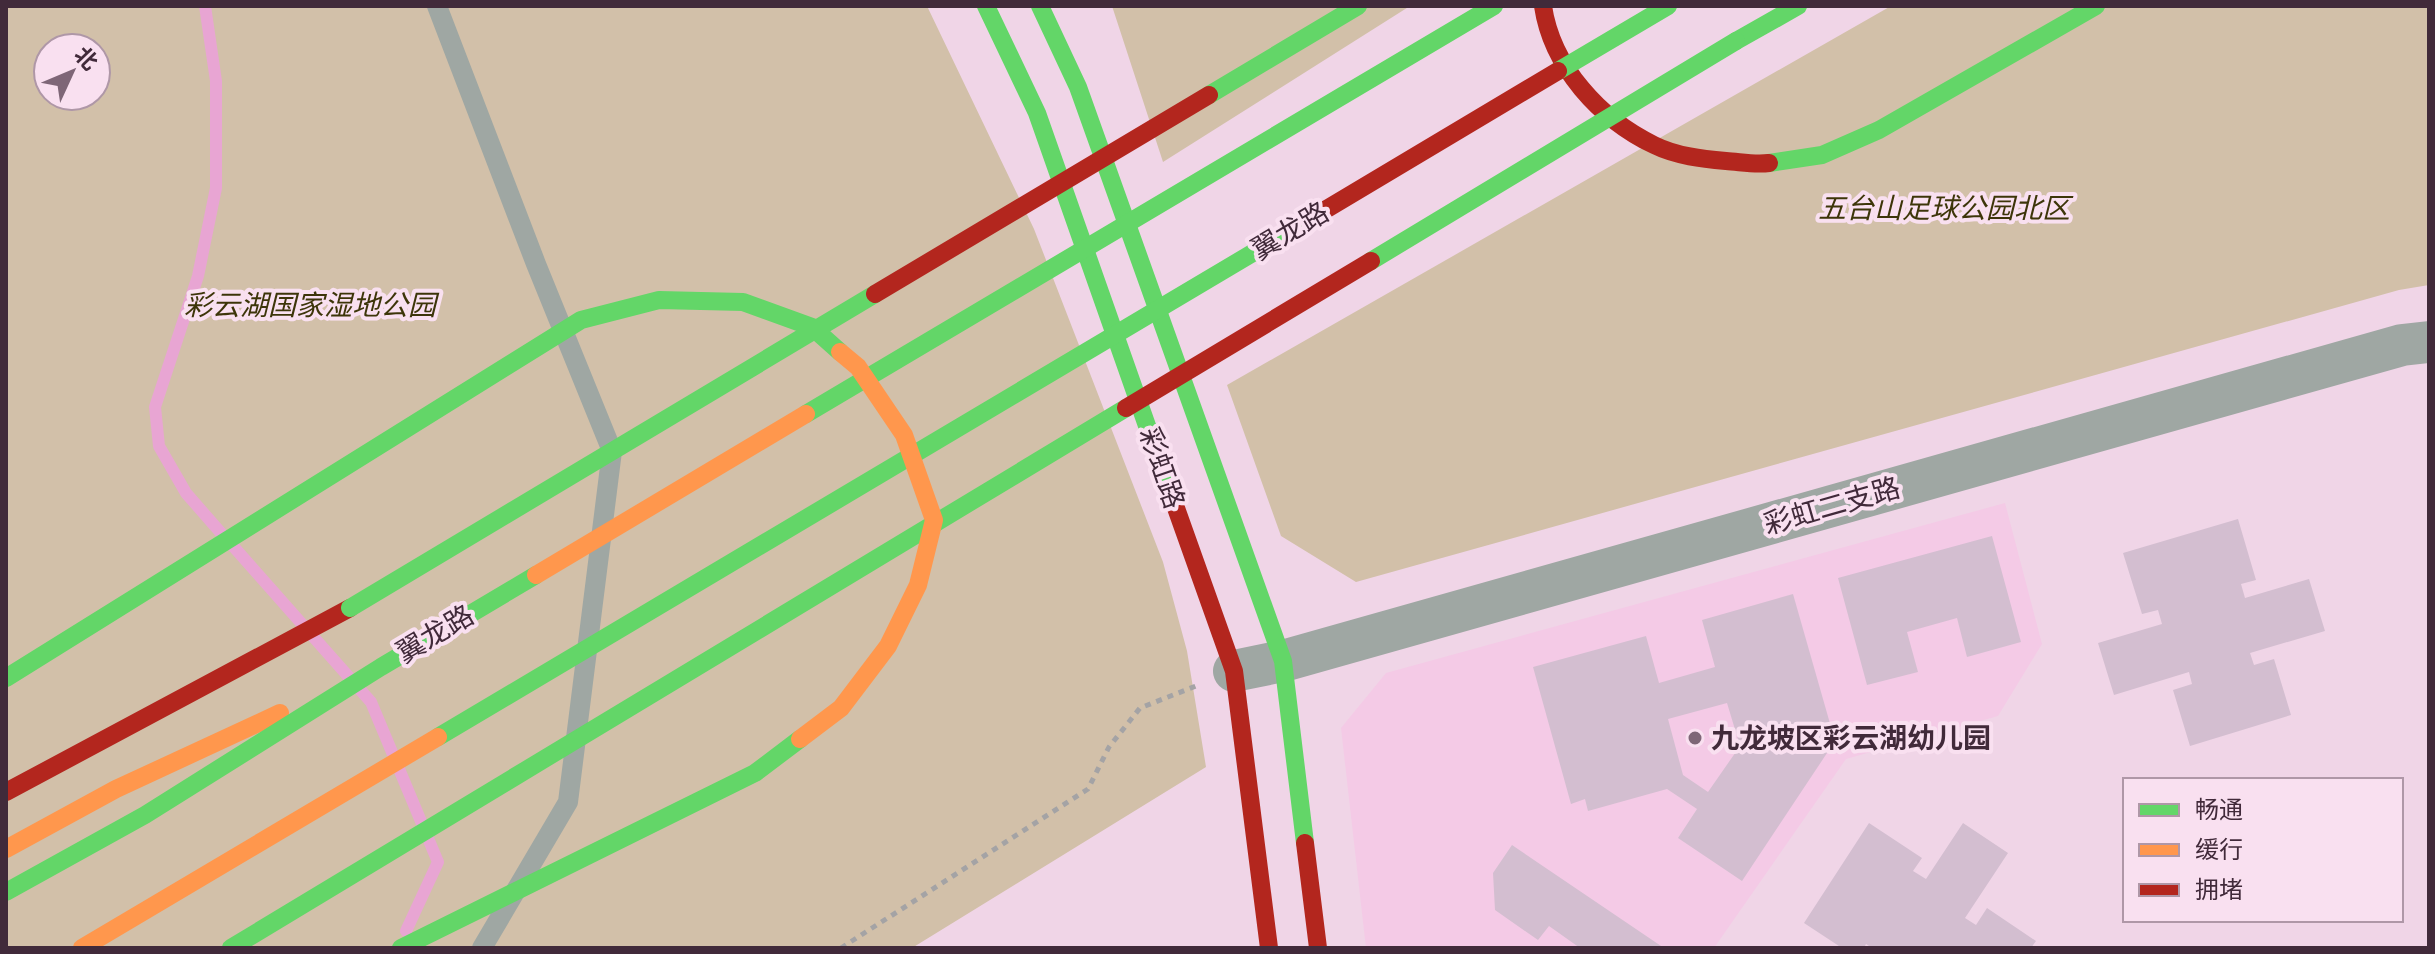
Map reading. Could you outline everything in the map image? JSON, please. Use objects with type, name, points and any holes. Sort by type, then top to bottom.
[{"type":"main road","name":"彩虹路","points":[[986,6],[1037,113],[1234,671],[1269,948]]},
{"type":"main road","name":"彩虹路","points":[[1040,6],[1078,87],[1283,661],[1318,948]]},
{"type":"main road","points":[[6,792],[350,608],[1358,6]]},
{"type":"main road","name":"翼龙路","points":[[6,892],[145,815],[381,667],[1494,6]]},
{"type":"main road","points":[[1543,6],[1545,19],[1568,72],[1610,118],[1656,146],[1701,159],[1759,164],[1822,155],[1879,130],[2096,6]]},
{"type":"main road","name":"翼龙路","points":[[82,948],[1668,6]]},
{"type":"main road","points":[[231,948],[1798,6]]},
{"type":"main road","points":[[6,678],[581,320],[659,300],[743,302],[812,327],[858,367],[904,435],[934,520],[918,585],[888,646],[841,708],[755,773],[401,948]]},
{"type":"main road","points":[[6,849],[116,789],[381,667]]},
{"type":"street","name":"彩虹二支路","points":[[1234,671],[1283,661],[2402,345],[2429,342]]},
{"type":"lane","points":[[437,6],[612,451],[568,802],[482,948]]},
{"type":"path","points":[[841,948],[1088,789],[1109,747],[1140,708],[1234,671]]},
{"type":"shaded area","name":"九龙坡区彩云湖幼儿园","points":[[2005,503],[2042,644],[1998,716],[1846,759],[1714,948],[1366,948],[1341,728],[1386,673]]},
{"type":"green space","name":"彩云湖国家湿地公园","points":[[6,6],[927,6],[1034,229],[1163,562],[1187,651],[1206,767],[912,948],[6,948]]},
{"type":"green space","points":[[1112,6],[1410,6],[1163,162]]},
{"type":"green space","name":"五台山足球公园北区","points":[[1891,6],[2429,6],[2429,285],[2399,290],[1356,582],[1281,536],[1227,385]]},
{"type":"building","points":[[2238,519],[2256,580],[2241,584],[2245,598],[2309,579],[2325,631],[2250,653],[2254,665],[2274,659],[2291,715],[2190,746],[2173,690],[2192,684],[2189,672],[2114,695],[2098,643],[2162,624],[2158,610],[2142,614],[2123,553]]},
{"type":"building","points":[[1992,536],[2021,642],[1967,657],[1957,618],[1907,632],[1918,672],[1867,685],[1838,578]]},
{"type":"building","points":[[1793,594],[1835,741],[1742,881],[1678,838],[1697,809],[1667,789],[1588,811],[1585,799],[1571,804],[1533,667],[1646,636],[1659,683],[1715,667],[1702,620]],"holes":[[[1727,703],[1740,746],[1708,792],[1683,775],[1668,719]]]},
{"type":"building","points":[[1869,823],[1922,858],[1913,871],[1926,879],[1963,823],[2008,853],[1965,918],[1976,925],[1987,908],[2036,941],[2031,948],[1872,948],[1866,944],[1864,948],[1842,948],[1804,923]]},
{"type":"building","points":[[1512,845],[1664,948],[1580,948],[1549,926],[1538,940],[1495,910],[1493,873]]},
{"type":"waterway","points":[[205,6],[216,81],[216,188],[198,276],[155,407],[159,446],[186,493],[221,533]]},
{"type":"waterway","points":[[233,546],[371,702],[438,862],[406,931]]},
{"type":"traffic: fast","points":[[986,6],[1037,113],[1171,494]]},
{"type":"traffic: fast","points":[[1040,6],[1078,87],[1283,661],[1305,843]]},
{"type":"traffic: fast","points":[[1209,95],[1358,6]]},
{"type":"traffic: fast","points":[[806,414],[1494,6]]},
{"type":"traffic: fast","points":[[1558,71],[1668,6]]},
{"type":"traffic: fast","points":[[1736,41],[1798,6]]},
{"type":"traffic: fast","points":[[1769,163],[1822,155],[1879,130],[2096,6]]},
{"type":"traffic: fast","points":[[1371,261],[1736,41]]},
{"type":"traffic: fast","points":[[438,737],[1325,210]]},
{"type":"traffic: fast","points":[[350,608],[875,294]]},
{"type":"traffic: fast","points":[[6,678],[581,320],[659,300],[743,302],[812,327],[840,352]]},
{"type":"traffic: fast","points":[[231,948],[1126,408]]},
{"type":"traffic: fast","points":[[6,892],[145,815],[381,667],[536,575]]},
{"type":"traffic: fast","points":[[401,948],[755,773],[800,739]]},
{"type":"traffic: slow","points":[[800,739],[841,708],[888,646],[918,585],[934,520],[904,435],[858,367],[840,352]]},
{"type":"traffic: slow","points":[[536,575],[806,414]]},
{"type":"traffic: slow","points":[[6,849],[116,789],[280,713]]},
{"type":"traffic: slow","points":[[82,948],[438,737]]},
{"type":"traffic: jam","points":[[1543,6],[1548,28],[1568,70],[1582,89],[1615,121],[1662,149],[1708,159],[1769,163]]},
{"type":"traffic: jam","points":[[1325,210],[1558,71]]},
{"type":"traffic: jam","points":[[875,294],[1209,95]]},
{"type":"traffic: jam","points":[[1126,408],[1371,261]]},
{"type":"traffic: jam","points":[[1171,494],[1234,671],[1269,948]]},
{"type":"traffic: jam","points":[[6,792],[350,608]]},
{"type":"traffic: jam","points":[[1305,843],[1318,948]]},
{"type":"place","name":"九龙坡区彩云湖幼儿园","points":[[1695,738]]}]
